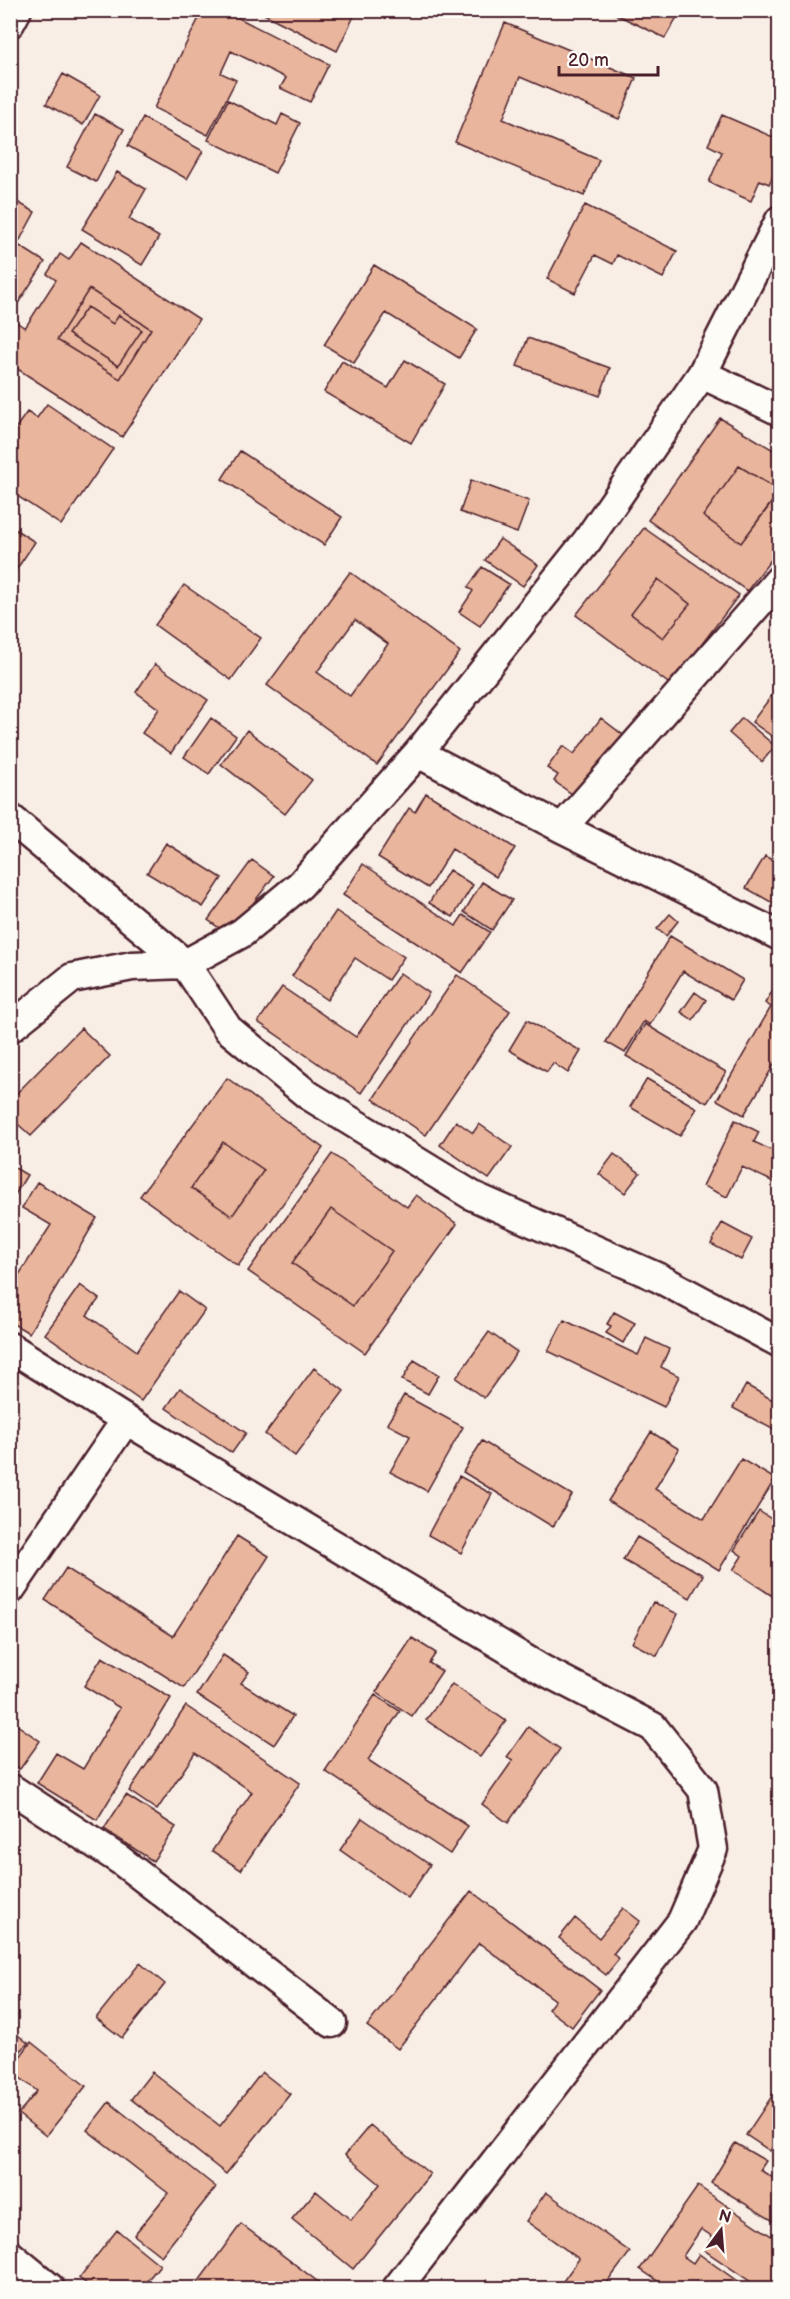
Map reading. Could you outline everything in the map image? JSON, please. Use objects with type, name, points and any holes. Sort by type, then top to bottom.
[{"type":"street","points":[[10,23],[17,10]]},
{"type":"street","points":[[10,1028],[72,978],[132,966],[185,964],[242,933],[300,885],[418,753],[587,541],[702,374],[780,220]]},
{"type":"street","points":[[702,374],[780,411]]},
{"type":"street","points":[[562,828],[780,579]]},
{"type":"street","points":[[418,753],[562,828],[780,936]]},
{"type":"street","points":[[10,818],[185,964],[228,1029],[308,1095],[473,1196],[659,1278],[780,1343]]},
{"type":"street","points":[[10,1347],[126,1420],[543,1670],[653,1727],[703,1790],[713,1849],[682,1921],[397,2289]]},
{"type":"street","points":[[10,1590],[126,1420]]},
{"type":"street","points":[[10,1788],[120,1860],[332,2023]]},
{"type":"street","points":[[10,2255],[50,2289]]},
{"type":"building","points":[[203,10],[223,10],[329,64],[310,102],[280,88],[286,78],[231,51],[221,73],[236,80],[208,135],[154,108]]},
{"type":"building","points":[[256,10],[357,10],[337,51]]},
{"type":"building","points":[[607,10],[681,10],[665,38]]},
{"type":"building","points":[[505,23],[636,78],[619,119],[520,77],[503,119],[599,160],[584,196],[455,142]]},
{"type":"building","points":[[63,74],[100,95],[83,125],[46,104]]},
{"type":"building","points":[[228,100],[277,125],[282,114],[300,123],[275,173],[208,140]]},
{"type":"building","points":[[95,114],[124,129],[96,182],[67,167]]},
{"type":"building","points":[[722,115],[780,140],[780,160],[769,184],[760,180],[751,201],[709,182],[722,152],[708,145]]},
{"type":"building","points":[[143,118],[203,151],[187,179],[128,146]]},
{"type":"building","points":[[117,172],[146,189],[129,219],[159,237],[142,265],[82,229]]},
{"type":"building","points":[[10,198],[35,212],[20,240],[10,235]]},
{"type":"building","points":[[585,205],[677,251],[663,278],[617,255],[613,264],[595,255],[575,293],[547,279]]},
{"type":"building","points":[[81,242],[199,319],[122,437],[10,364],[10,328],[15,321],[25,328],[56,280],[47,274],[60,254],[69,260]],"holes":[[[89,289],[151,329],[120,379],[57,340]]]},
{"type":"building","points":[[15,243],[45,262],[17,305],[10,300],[10,249]]},
{"type":"building","points":[[374,265],[477,329],[459,358],[386,313],[354,363],[324,345]]},
{"type":"building","points":[[89,289],[151,329],[120,379],[57,340]],"holes":[[[87,307],[113,324],[119,315],[142,330],[118,366],[68,334]]]},
{"type":"building","points":[[87,307],[113,324],[119,315],[142,330],[118,366],[68,334]]},
{"type":"building","points":[[528,338],[610,368],[600,396],[517,366]]},
{"type":"building","points":[[405,360],[445,384],[411,443],[324,392],[342,361],[388,388]]},
{"type":"building","points":[[47,404],[113,449],[61,525],[10,491],[10,436],[27,412],[37,418]]},
{"type":"building","points":[[720,418],[780,454],[780,491],[739,466],[703,516],[741,543],[780,492],[780,548],[747,591],[648,520]]},
{"type":"building","points":[[240,451],[342,517],[324,545],[222,479]]},
{"type":"building","points":[[739,466],[780,491],[741,543],[703,516]]},
{"type":"building","points":[[471,480],[529,501],[517,533],[460,512]]},
{"type":"building","points":[[10,526],[35,542],[10,579]]},
{"type":"building","points":[[644,528],[739,595],[671,685],[576,615]],"holes":[[[658,579],[690,604],[663,638],[631,614]]]},
{"type":"building","points":[[500,539],[538,565],[523,586],[485,560]]},
{"type":"building","points":[[482,567],[509,584],[480,626],[459,612],[473,591],[468,587]]},
{"type":"building","points":[[350,572],[460,652],[377,765],[267,685]],"holes":[[[355,620],[388,644],[350,696],[317,672]]]},
{"type":"building","points":[[658,579],[690,604],[663,638],[631,614]]},
{"type":"building","points":[[184,585],[261,638],[231,680],[155,625]]},
{"type":"building","points":[[155,664],[208,700],[171,753],[142,733],[159,709],[136,692]]},
{"type":"building","points":[[772,695],[780,701],[780,742],[752,722]]},
{"type":"building","points":[[211,718],[236,736],[209,774],[184,757]]},
{"type":"building","points":[[601,718],[623,735],[576,797],[554,781],[558,775],[547,768],[563,746],[574,754]]},
{"type":"building","points":[[742,718],[775,746],[762,762],[729,733]]},
{"type":"building","points":[[247,730],[312,780],[285,814],[221,764]]},
{"type":"building","points":[[426,793],[515,848],[496,877],[452,849],[428,888],[378,857],[409,808],[415,812]]},
{"type":"building","points":[[166,843],[222,878],[203,907],[147,873]]},
{"type":"building","points":[[765,856],[780,864],[780,907],[746,888]]},
{"type":"building","points":[[252,860],[274,876],[229,935],[208,920]]},
{"type":"building","points":[[363,864],[456,926],[463,915],[490,932],[462,973],[343,895]]},
{"type":"building","points":[[449,870],[473,885],[453,917],[429,903]]},
{"type":"building","points":[[482,882],[512,900],[492,930],[464,912]]},
{"type":"building","points":[[336,911],[404,957],[388,980],[355,958],[327,1000],[292,976]]},
{"type":"building","points":[[670,914],[678,921],[666,936],[657,929]]},
{"type":"building","points":[[670,936],[743,980],[731,1000],[683,971],[650,1025],[644,1021],[625,1053],[606,1042]]},
{"type":"building","points":[[400,973],[429,993],[361,1093],[258,1022],[282,987],[356,1037]]},
{"type":"building","points":[[457,975],[510,1011],[426,1135],[373,1099]]},
{"type":"building","points":[[780,978],[780,1055],[744,1115],[717,1100],[771,1007],[765,1003]]},
{"type":"building","points":[[695,992],[706,1000],[693,1020],[681,1012]]},
{"type":"building","points":[[527,1020],[581,1051],[568,1073],[553,1063],[547,1072],[509,1050]]},
{"type":"building","points":[[645,1024],[726,1072],[707,1103],[626,1056]]},
{"type":"building","points":[[81,1028],[110,1056],[31,1136],[10,1117],[10,1100]]},
{"type":"building","points":[[227,1078],[323,1148],[238,1266],[140,1196]],"holes":[[[223,1142],[264,1170],[232,1216],[191,1188]]]},
{"type":"building","points":[[647,1079],[697,1108],[680,1136],[630,1107]]},
{"type":"building","points":[[735,1120],[759,1132],[754,1142],[780,1154],[780,1185],[742,1167],[727,1197],[703,1186]]},
{"type":"building","points":[[456,1121],[473,1133],[479,1124],[512,1147],[489,1179],[440,1145]]},
{"type":"building","points":[[223,1142],[264,1170],[232,1216],[191,1188]]},
{"type":"building","points":[[332,1154],[407,1207],[416,1195],[457,1224],[365,1353],[248,1271]],"holes":[[[331,1209],[392,1251],[353,1306],[292,1263]]]},
{"type":"building","points":[[614,1154],[640,1173],[625,1193],[599,1174]]},
{"type":"building","points":[[10,1165],[27,1175],[10,1203]]},
{"type":"building","points":[[37,1182],[97,1218],[29,1333],[10,1322],[10,1278],[15,1281],[51,1225],[22,1208]]},
{"type":"building","points":[[331,1209],[392,1251],[353,1306],[292,1263]]},
{"type":"building","points":[[722,1223],[752,1239],[741,1260],[711,1244]]},
{"type":"building","points":[[80,1285],[99,1299],[87,1315],[137,1351],[179,1291],[205,1310],[141,1401],[45,1334]]},
{"type":"building","points":[[614,1312],[635,1323],[623,1343],[606,1333],[611,1326],[607,1324]]},
{"type":"building","points":[[564,1320],[638,1355],[646,1338],[669,1349],[661,1367],[679,1376],[664,1407],[548,1351]]},
{"type":"building","points":[[489,1332],[517,1352],[484,1398],[456,1378]]},
{"type":"building","points":[[414,1360],[439,1375],[428,1394],[402,1380]]},
{"type":"building","points":[[314,1368],[344,1391],[295,1456],[265,1434]]},
{"type":"building","points":[[746,1385],[780,1404],[780,1425],[776,1431],[733,1408]]},
{"type":"building","points":[[180,1388],[246,1433],[232,1453],[166,1408]]},
{"type":"building","points":[[404,1395],[463,1427],[427,1491],[390,1472],[410,1436],[387,1424]]},
{"type":"building","points":[[651,1432],[679,1449],[655,1489],[704,1519],[741,1459],[775,1479],[719,1570],[608,1501]]},
{"type":"building","points":[[482,1441],[572,1495],[553,1527],[463,1472]]},
{"type":"building","points":[[459,1476],[492,1494],[461,1553],[428,1535]]},
{"type":"building","points":[[759,1511],[780,1525],[780,1601],[733,1570],[742,1556],[734,1550]]},
{"type":"building","points":[[237,1536],[269,1556],[184,1688],[45,1600],[66,1568],[173,1636]]},
{"type":"building","points":[[637,1537],[703,1575],[690,1598],[623,1560]]},
{"type":"building","points":[[653,1602],[678,1614],[657,1656],[632,1643]]},
{"type":"building","points":[[412,1638],[436,1653],[429,1663],[442,1671],[412,1716],[376,1692]]},
{"type":"building","points":[[223,1655],[249,1672],[241,1683],[293,1716],[274,1745],[197,1695]]},
{"type":"building","points":[[102,1657],[171,1698],[97,1820],[37,1783],[56,1753],[83,1769],[120,1708],[84,1686]]},
{"type":"building","points":[[452,1684],[506,1721],[480,1757],[426,1720]]},
{"type":"building","points":[[375,1695],[400,1711],[368,1760],[468,1826],[450,1854],[325,1771]]},
{"type":"building","points":[[186,1706],[300,1783],[241,1870],[212,1851],[252,1792],[195,1753],[157,1810],[129,1791]]},
{"type":"building","points":[[10,1720],[40,1741],[20,1769],[10,1762]]},
{"type":"building","points":[[528,1727],[560,1749],[508,1823],[482,1804],[513,1760],[507,1757]]},
{"type":"building","points":[[126,1795],[176,1827],[153,1861],[104,1829]]},
{"type":"building","points":[[362,1818],[430,1865],[408,1898],[340,1850]]},
{"type":"building","points":[[471,1891],[600,1990],[572,2027],[548,2009],[555,2000],[479,1943],[398,2049],[367,2026]]},
{"type":"building","points":[[623,1908],[640,1921],[613,1954],[619,1959],[606,1975],[559,1938],[575,1918],[599,1938]]},
{"type":"building","points":[[140,1963],[165,1984],[122,2038],[96,2018]]},
{"type":"building","points":[[10,2029],[28,2043],[10,2063]]},
{"type":"building","points":[[31,2042],[86,2086],[46,2136],[18,2114],[37,2091],[10,2070]]},
{"type":"building","points":[[152,2072],[220,2126],[262,2072],[290,2094],[226,2174],[131,2099]]},
{"type":"building","points":[[780,2084],[780,2136],[770,2151],[746,2135]]},
{"type":"building","points":[[109,2102],[216,2187],[161,2256],[134,2235],[168,2193],[87,2130]]},
{"type":"building","points":[[370,2125],[430,2174],[353,2269],[292,2219],[316,2191],[351,2220],[380,2184],[345,2155]]},
{"type":"building","points":[[735,2143],[766,2161],[760,2170],[780,2182],[780,2225],[711,2183]]},
{"type":"building","points":[[698,2186],[780,2242],[780,2288],[760,2288],[704,2250],[713,2237],[701,2229],[683,2256],[693,2263],[699,2254],[747,2288],[668,2288],[640,2269]]},
{"type":"building","points":[[546,2192],[630,2252],[603,2288],[558,2288],[579,2259],[526,2221]]},
{"type":"building","points":[[241,2224],[325,2287],[201,2288],[196,2285]]},
{"type":"building","points":[[117,2230],[160,2265],[141,2288],[92,2288],[79,2278]]},
{"type":"building","points":[[487,2280],[498,2288],[481,2288]]}]
